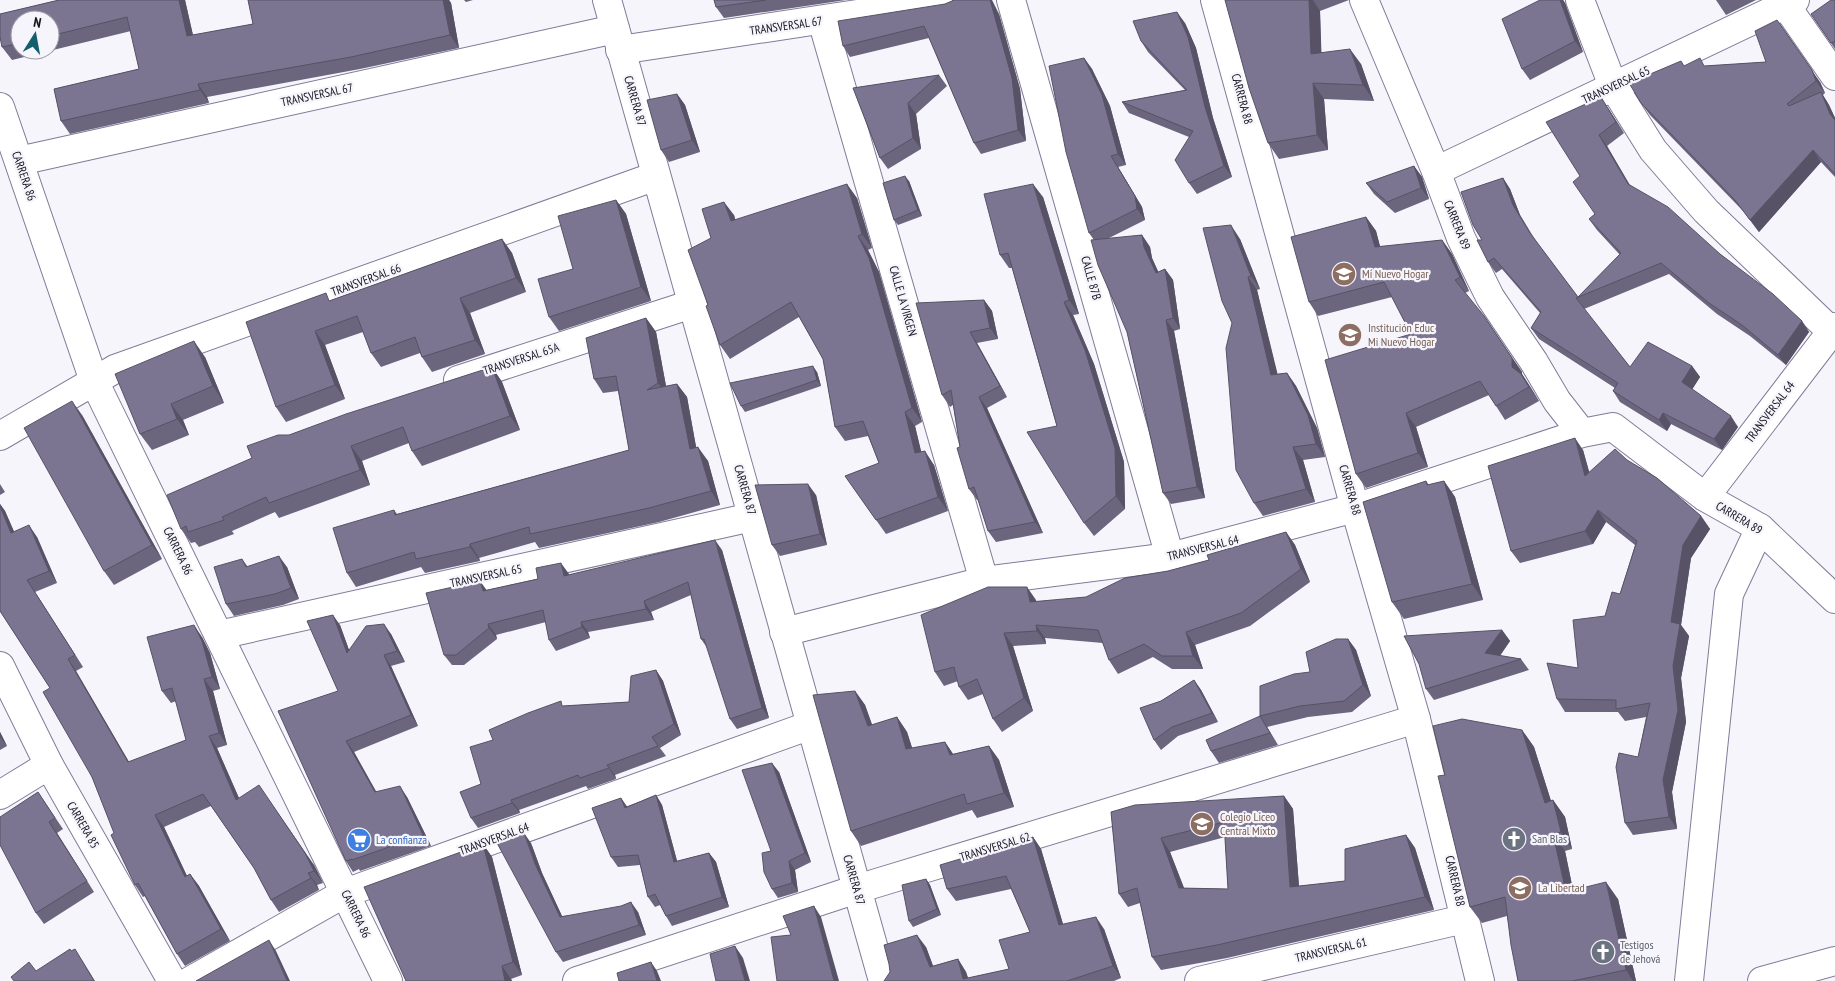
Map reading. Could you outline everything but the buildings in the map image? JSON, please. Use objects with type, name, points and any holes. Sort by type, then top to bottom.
[{"type":"street","name":"CARRERA 87","points":[[607,0],[883,981]]},
{"type":"street","name":"TRANSVERSAL 67","points":[[19,161],[618,39],[822,20],[950,0]]},
{"type":"street","name":"CALLE 87B","points":[[1011,0],[1170,557]]},
{"type":"street","name":"CARRERA 88","points":[[1215,0],[1355,508],[1416,719],[1480,981]]},
{"type":"street","name":"CARRERA 89","points":[[1364,0],[1436,171],[1461,238],[1490,297],[1534,362],[1557,401],[1582,434]]},
{"type":"street","points":[[1580,0],[1613,86],[1653,150],[1706,211],[1833,329]]},
{"type":"street","name":"TRANSVERSAL 65","points":[[1436,171],[1787,2]]},
{"type":"street","points":[[1787,2],[1835,76]]},
{"type":"street","name":"CALLE LA VIRGEN","points":[[822,20],[984,581]]},
{"type":"street","name":"CARRERA 86","points":[[0,106],[94,381],[388,981]]},
{"type":"street","name":"TRANSVERSAL 66","points":[[0,436],[115,370],[656,176]]},
{"type":"street","name":"TRANSVERSAL 65A","points":[[437,386],[692,304]]},
{"type":"street","name":"TRANSVERSAL 64","points":[[1705,497],[1833,329]]},
{"type":"street","name":"TRANSVERSAL 64","points":[[784,632],[984,581],[1170,557],[1355,508],[1582,434],[1613,426]]},
{"type":"street","name":"CARRERA 89","points":[[1613,426],[1705,497],[1760,528],[1835,599]]},
{"type":"street","name":"TRANSVERSAL 65","points":[[219,635],[752,517]]},
{"type":"street","points":[[1689,981],[1729,594],[1760,528]]},
{"type":"street","name":"CARRERA 85","points":[[0,666],[50,765],[172,981]]},
{"type":"street","name":"TRANSVERSAL 62","points":[[576,981],[857,889],[1416,719]]},
{"type":"street","name":"TRANSVERSAL 64","points":[[190,981],[345,893],[811,725]]},
{"type":"street","points":[[0,795],[50,765]]},
{"type":"street","name":"TRANSVERSAL 61","points":[[1199,981],[1464,919]]},
{"type":"street","points":[[1762,981],[1835,961]]},
{"type":"place","name":"Mi Nuevo Hogar","points":[[1344,274]]},
{"type":"place","name":"Institución Educ Mi Nuevo Hogar","points":[[1350,335]]},
{"type":"place","name":"Colegio Liceo Central Mixto","points":[[1202,824]]},
{"type":"place","name":"San Blas","points":[[1514,839]]},
{"type":"place","name":"La confianza","points":[[359,840]]},
{"type":"place","name":"La Libertad","points":[[1520,888]]},
{"type":"place","name":"Testigos de Jehová","points":[[1603,952]]}]
